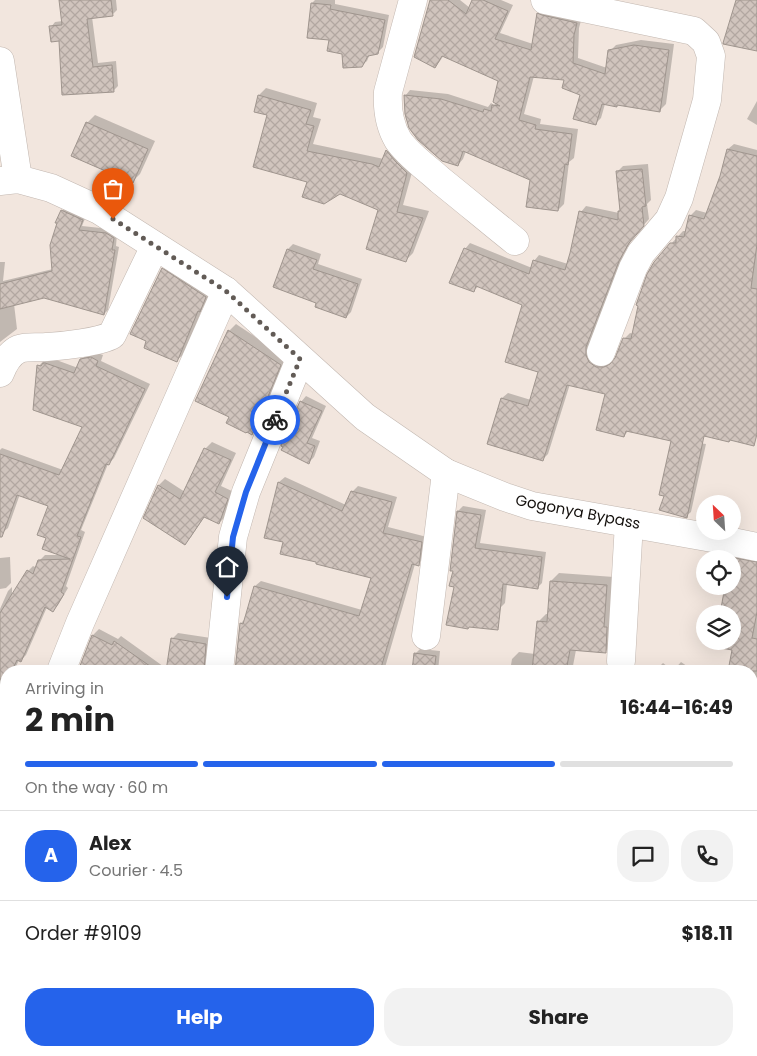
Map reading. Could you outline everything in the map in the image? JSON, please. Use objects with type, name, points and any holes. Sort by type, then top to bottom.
[{"type":"street","points":[[413,0],[388,92],[387,104],[393,130],[399,142],[417,161],[515,241]]},
{"type":"street","points":[[545,0],[694,31],[706,42],[711,56],[707,100],[679,198],[669,220],[641,253],[633,268],[601,352]]},
{"type":"street","points":[[0,61],[9,180]]},
{"type":"street","name":"Gogonya Bypass","points":[[9,180],[51,188],[99,210],[226,291],[365,417],[446,474],[532,506],[757,547]]},
{"type":"street","points":[[0,373],[3,364],[18,349],[100,340],[112,335],[155,246]]},
{"type":"street","points":[[63,665],[226,291]]},
{"type":"street","points":[[221,665],[233,537],[246,492],[300,359]]},
{"type":"street","points":[[426,636],[446,474]]},
{"type":"street","points":[[622,661],[629,523]]},
{"type":"building","points":[[59,0],[111,0],[113,16],[87,19],[93,67],[112,65],[114,92],[62,95],[59,41],[51,42],[49,26],[62,25]]},
{"type":"building","points":[[430,0],[448,0],[466,14],[472,0],[483,0],[508,11],[495,39],[531,50],[537,13],[577,23],[574,35],[573,63],[605,74],[608,50],[634,45],[669,50],[660,112],[602,104],[596,125],[573,119],[580,95],[562,88],[564,80],[530,77],[519,120],[536,125],[535,129],[572,134],[568,165],[565,164],[558,211],[526,207],[530,180],[463,151],[458,166],[442,161],[418,140],[409,128],[405,114],[404,95],[441,99],[483,112],[484,109],[491,111],[492,105],[500,106],[493,102],[498,81],[442,56],[435,68],[414,57]]},
{"type":"building","points":[[736,0],[757,0],[757,51],[723,44]]},
{"type":"building","points":[[311,3],[331,5],[330,9],[385,20],[378,54],[368,56],[362,67],[343,68],[342,54],[327,51],[329,40],[307,38]]},
{"type":"building","points":[[258,95],[311,110],[306,124],[314,126],[307,151],[379,167],[386,150],[407,173],[397,212],[423,218],[406,262],[366,249],[378,210],[340,194],[324,204],[302,197],[307,182],[253,167],[267,115],[254,112]]},
{"type":"building","points":[[86,122],[148,149],[133,183],[71,156]]},
{"type":"building","points":[[727,149],[757,156],[757,244],[751,288],[757,289],[757,434],[754,446],[704,436],[687,518],[659,510],[664,496],[659,495],[671,441],[626,431],[624,437],[596,430],[605,394],[567,385],[543,461],[487,444],[501,398],[528,406],[538,372],[505,362],[522,305],[476,286],[474,292],[449,283],[464,248],[529,274],[533,260],[565,270],[579,211],[618,220],[618,211],[620,211],[616,171],[642,169],[646,206],[642,207],[644,226],[629,243],[619,261],[586,347],[586,355],[589,362],[596,367],[604,367],[615,358],[623,338],[631,339],[638,306],[636,305],[647,274],[654,262],[670,243],[676,243],[676,236],[684,237],[689,215],[704,219],[720,176]]},
{"type":"building","points":[[61,210],[83,220],[79,230],[106,233],[114,238],[112,250],[115,250],[104,315],[44,298],[0,309],[0,284],[52,271],[50,245],[57,223],[55,223]]},
{"type":"building","points":[[287,249],[317,260],[313,269],[358,284],[346,318],[315,307],[316,303],[273,287]]},
{"type":"building","points":[[162,268],[206,297],[200,312],[198,311],[177,362],[144,348],[146,341],[130,334]]},
{"type":"building","points":[[228,330],[281,365],[252,435],[226,423],[229,417],[195,401]]},
{"type":"building","points":[[91,357],[98,361],[96,366],[145,389],[109,465],[106,464],[77,536],[81,537],[61,592],[64,594],[53,612],[45,607],[21,662],[17,660],[15,665],[0,665],[0,613],[27,570],[33,574],[38,560],[70,559],[42,549],[46,538],[37,535],[48,506],[17,495],[2,537],[0,537],[0,454],[59,475],[82,427],[33,410],[37,365],[41,366],[45,363],[74,373],[80,359]]},
{"type":"building","points":[[300,401],[322,411],[307,443],[315,446],[309,464],[281,450]]},
{"type":"building","points":[[204,448],[231,460],[215,492],[228,499],[219,524],[204,517],[185,545],[143,518],[158,485],[180,499]]},
{"type":"building","points":[[278,482],[342,511],[351,491],[392,502],[383,533],[422,542],[419,566],[412,564],[382,665],[236,665],[240,623],[243,624],[254,586],[359,616],[371,578],[280,554],[283,542],[264,538]]},
{"type":"building","points":[[457,511],[481,515],[475,548],[542,557],[538,589],[503,584],[498,630],[469,627],[468,629],[446,625],[454,587],[449,586],[453,571],[450,571]]},
{"type":"building","points":[[741,559],[757,562],[757,612],[752,638],[757,639],[757,665],[729,665],[732,650],[741,650],[741,605],[722,605],[723,595],[741,595]]},
{"type":"building","points":[[550,581],[607,585],[604,627],[607,627],[606,653],[570,650],[567,665],[533,665],[537,621],[547,622]]},
{"type":"building","points":[[92,635],[112,645],[114,641],[148,665],[80,665]]},
{"type":"building","points":[[171,638],[206,644],[204,665],[167,665]]},
{"type":"building","points":[[414,653],[436,656],[435,665],[413,665]]},
{"type":"way so far","points":[[113,219],[226,291],[300,359],[275,420]]},
{"type":"route","points":[[227,597],[233,537],[246,492],[275,420]]}]
